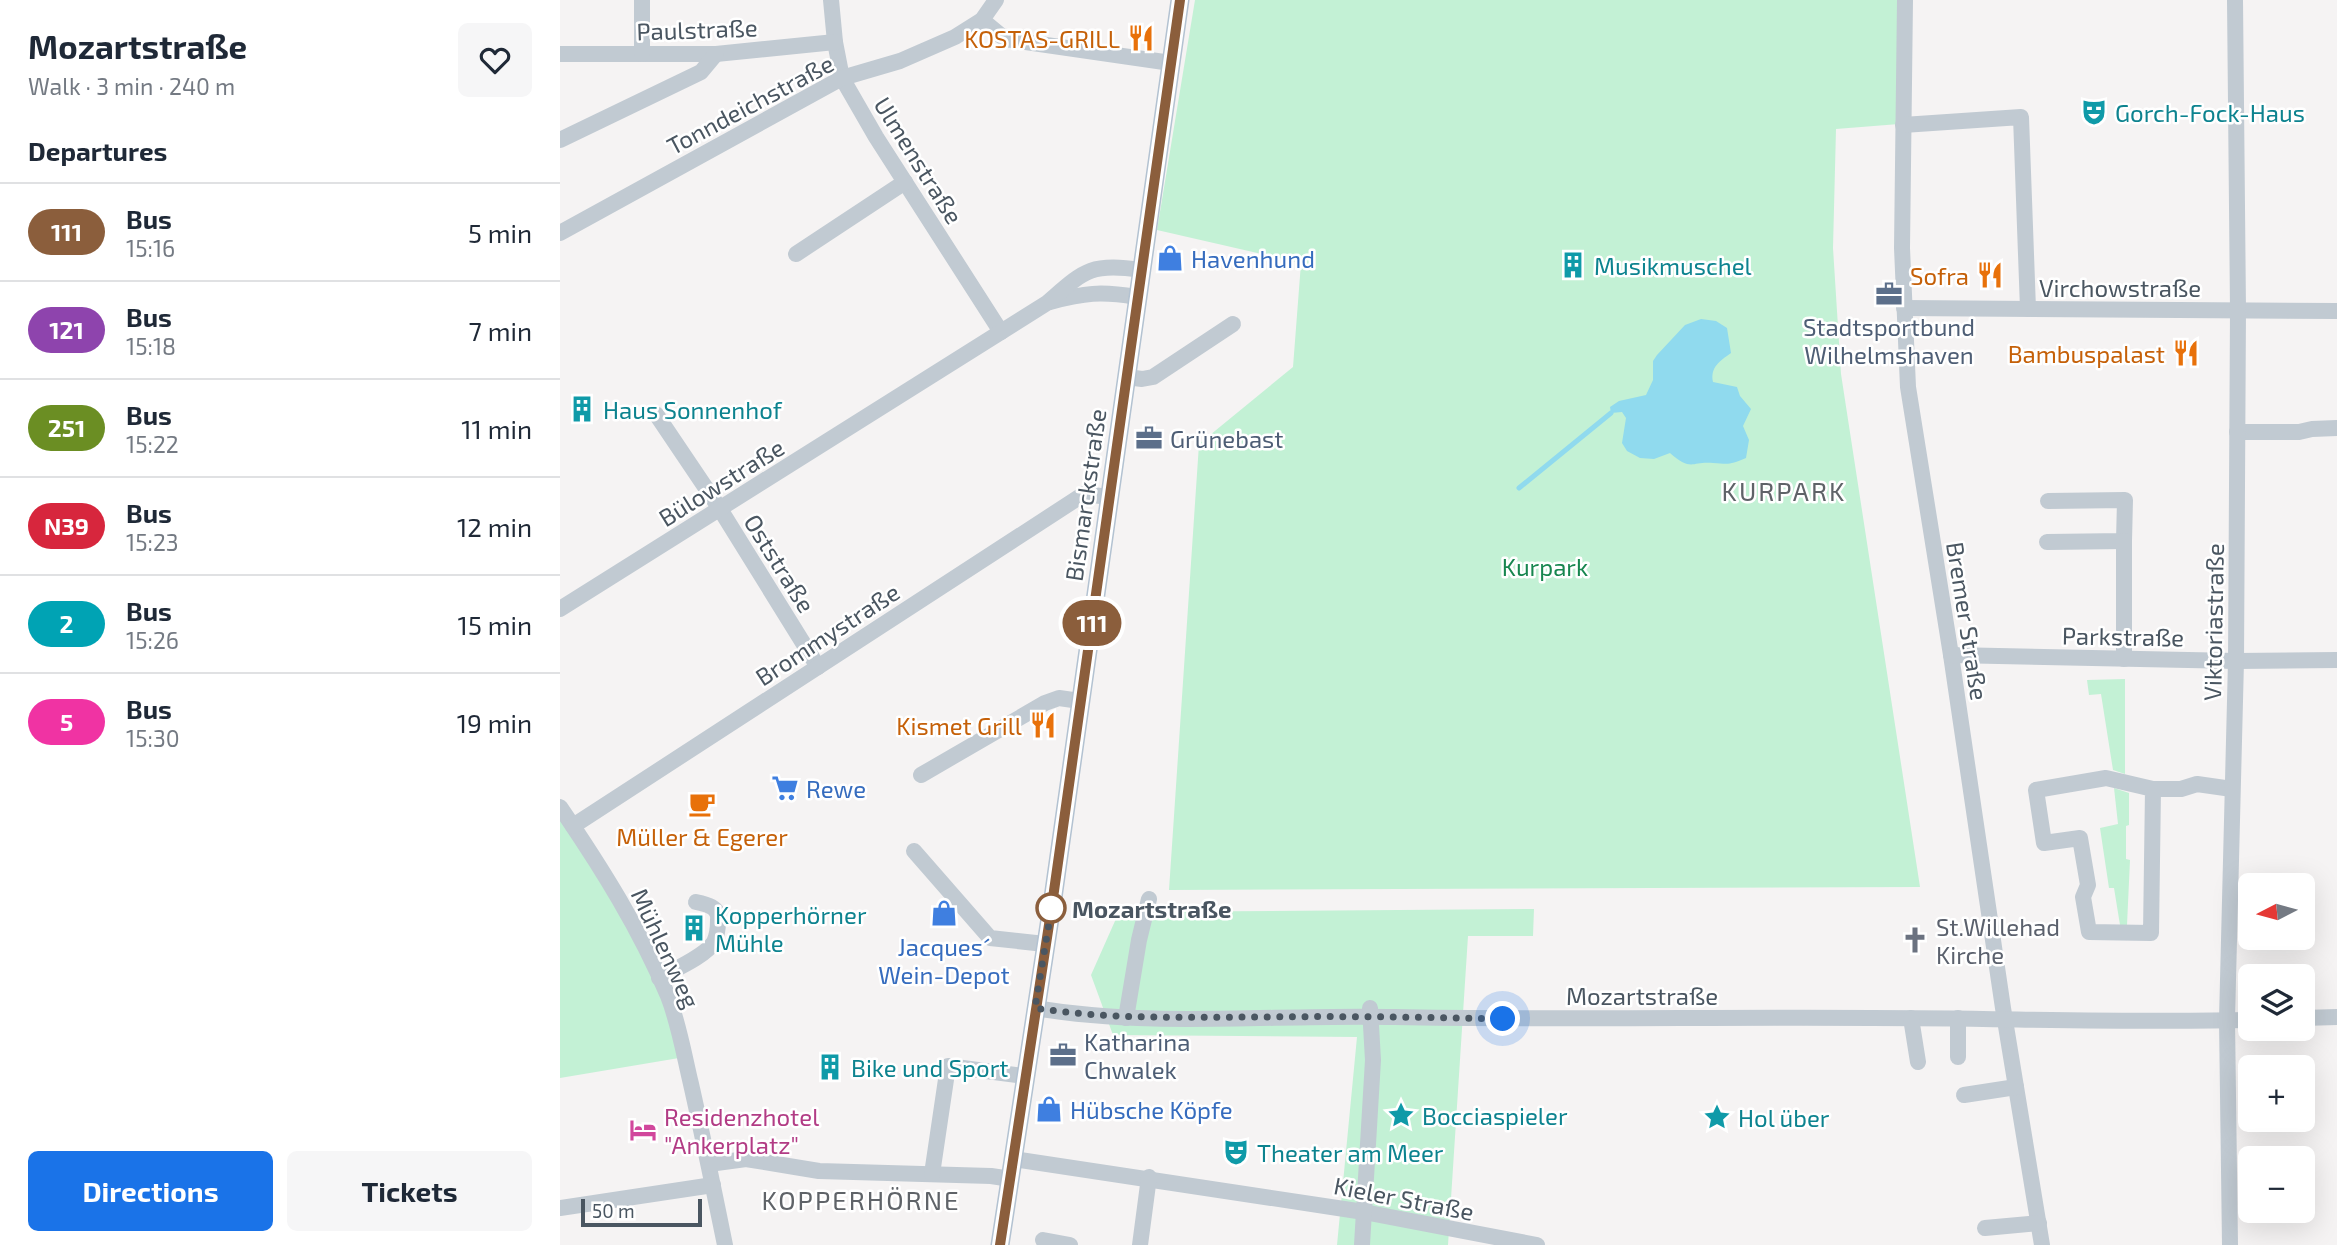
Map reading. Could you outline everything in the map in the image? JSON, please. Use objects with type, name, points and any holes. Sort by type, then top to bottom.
[{"type":"main road","name":"Bismarckstraße","points":[[1000,1245],[1180,0]]},
{"type":"street","points":[[642,0],[642,54]]},
{"type":"street","name":"Ulmenstraße","points":[[831,0],[842,78],[876,137],[1001,332]]},
{"type":"street","name":"Tonndeichstraße","points":[[560,233],[842,78],[900,61],[955,37],[982,20],[996,0]]},
{"type":"street","name":"Bremer Straße","points":[[1905,0],[1903,308],[1908,387],[1951,655],[2004,1018],[2042,1245]]},
{"type":"street","name":"Viktoriastraße","points":[[2230,1245],[2226,789],[2236,661],[2238,310],[2235,0]]},
{"type":"street","points":[[982,20],[1005,39],[1171,63]]},
{"type":"street","name":"Paulstraße","points":[[560,54],[716,54],[835,42]]},
{"type":"street","points":[[560,140],[701,72],[716,54]]},
{"type":"street","points":[[1903,125],[2021,117],[2028,309]]},
{"type":"street","points":[[796,254],[905,182]]},
{"type":"street","name":"Bülowstraße","points":[[560,609],[1047,303],[1079,275],[1092,268],[1104,266],[1140,270]]},
{"type":"street","name":"Bülowstraße","points":[[1047,303],[1085,293],[1102,292],[1136,297]]},
{"type":"street","name":"Virchowstraße","points":[[1903,308],[2337,311]]},
{"type":"street","points":[[1127,377],[1153,377],[1233,324]]},
{"type":"street","name":"Oststraße","points":[[656,414],[720,509],[818,667]]},
{"type":"street","points":[[2237,432],[2299,432],[2337,428]]},
{"type":"street","name":"Brommystraße","points":[[573,826],[1084,494],[1109,497]]},
{"type":"street","points":[[2048,501],[2125,500],[2119,541],[2119,659]]},
{"type":"street","points":[[2047,542],[2119,541]]},
{"type":"street","name":"Parkstraße","points":[[1951,655],[2236,661],[2337,660]]},
{"type":"street","points":[[921,775],[1045,703],[1059,698],[1080,701]]},
{"type":"street","points":[[2153,789],[2151,933],[2089,932],[2083,897],[2088,885],[2080,838],[2043,843],[2036,790],[2106,778],[2153,789],[2181,789],[2196,794],[2226,789]]},
{"type":"street","name":"Mühlenweg","points":[[560,807],[608,880],[639,935],[668,997],[681,1040],[725,1245]]},
{"type":"street","points":[[914,850],[990,939],[1045,944]]},
{"type":"street","points":[[1126,1018],[1134,964],[1149,900]]},
{"type":"street","points":[[659,978],[705,951],[713,942],[719,916],[709,905],[696,902]]},
{"type":"street","name":"Mozartstraße","points":[[1035,1008],[1126,1018],[1370,1011],[1503,1019],[2238,1020]]},
{"type":"street","points":[[1362,1245],[1373,1060],[1370,1011]]},
{"type":"street","points":[[2315,1018],[2337,1017]]},
{"type":"street","points":[[1911,1018],[1918,1062]]},
{"type":"street","points":[[1958,1018],[1958,1056]]},
{"type":"street","points":[[932,1174],[948,1066],[1024,1076]]},
{"type":"street","points":[[1964,1095],[2016,1087]]},
{"type":"street","points":[[709,1164],[746,1158],[819,1171],[1011,1179]]},
{"type":"street","name":"Kieler Straße","points":[[1014,1159],[1149,1177],[1364,1212],[1537,1245]]},
{"type":"street","points":[[1140,1245],[1149,1177]]},
{"type":"street","points":[[560,1208],[713,1185]]},
{"type":"street","points":[[1985,1228],[2039,1223]]},
{"type":"street","points":[[1043,1240],[1070,1245]]},
{"type":"green space","name":"Kurpark","points":[[1195,0],[1899,0],[1899,124],[1836,129],[1833,248],[1841,374],[1920,887],[1169,890],[1199,444],[1293,367],[1301,263],[1157,230]]},
{"type":"green space","points":[[2125,679],[2125,774],[2113,770],[2101,694],[2089,695],[2087,680]]},
{"type":"green space","points":[[2114,788],[2129,793],[2129,825],[2126,826],[2126,859],[2130,860],[2127,925],[2120,925],[2114,888],[2109,888],[2100,828],[2118,824]]},
{"type":"green space","points":[[560,816],[604,880],[664,998],[679,1058],[560,1078]]},
{"type":"green space","points":[[1534,909],[1533,936],[1468,936],[1448,1245],[1337,1245],[1357,1037],[1113,1035],[1091,975],[1119,912]]},
{"type":"water","points":[[1701,319],[1716,321],[1727,328],[1731,353],[1714,368],[1712,377],[1713,382],[1737,387],[1740,396],[1751,409],[1743,426],[1749,440],[1746,458],[1730,464],[1687,464],[1670,453],[1654,459],[1640,458],[1627,451],[1622,443],[1626,418],[1622,412],[1611,413],[1610,407],[1619,401],[1646,395],[1653,380],[1653,361],[1657,355],[1685,325]]},
{"type":"waterway","points":[[1519,488],[1611,413]]},
{"type":"bus line","name":"111","points":[[1000,1245],[1052,905],[1180,0]]},
{"type":"place","name":"KOSTAS-GRILL","points":[[1141,38]]},
{"type":"place","name":"Gorch-Fock-Haus","points":[[2094,112]]},
{"type":"place","name":"Havenhund","points":[[1170,258]]},
{"type":"place","name":"Musikmuschel","points":[[1573,265]]},
{"type":"place","name":"Sofra","points":[[1990,275]]},
{"type":"place","name":"Stadtsportbund Wilhelmshaven","points":[[1889,294]]},
{"type":"place","name":"Bambuspalast","points":[[2186,353]]},
{"type":"place","name":"Haus Sonnenhof","points":[[582,409]]},
{"type":"place","name":"Grünebast","points":[[1149,438]]},
{"type":"place","name":"Kismet Grill","points":[[1043,725]]},
{"type":"place","name":"Rewe","points":[[785,788]]},
{"type":"place","name":"Müller & Egerer","points":[[702,804]]},
{"type":"place","name":"Mozartstraße","points":[[1051,908]]},
{"type":"place","name":"Jacques´ Wein-Depot","points":[[944,913]]},
{"type":"place","name":"Kopperhörner Mühle","points":[[694,928]]},
{"type":"place","name":"St.Willehad Kirche","points":[[1915,940]]},
{"type":"place","name":"Katharina Chwalek","points":[[1063,1055]]},
{"type":"place","name":"Bike und Sport","points":[[830,1067]]},
{"type":"place","name":"Hübsche Köpfe","points":[[1049,1109]]},
{"type":"place","name":"Bocciaspieler","points":[[1401,1115]]},
{"type":"place","name":"Hol über","points":[[1717,1117]]},
{"type":"place","name":"Residenzhotel \"Ankerplatz\"","points":[[643,1130]]},
{"type":"place","name":"Theater am Meer","points":[[1236,1152]]},
{"type":"district","name":"KURPARK","points":[[1784,490]]},
{"type":"district","name":"KOPPERHÖRNE","points":[[861,1199]]},
{"type":"route","points":[[1051,908],[1052,905],[1035,1008],[1126,1018],[1370,1016],[1503,1019]]}]
